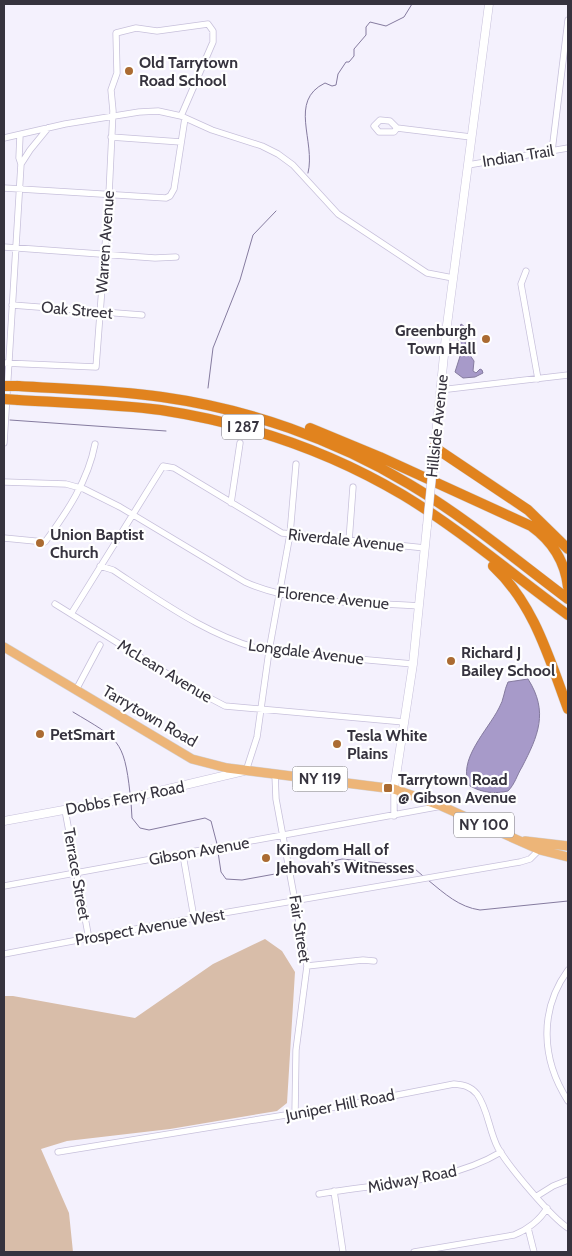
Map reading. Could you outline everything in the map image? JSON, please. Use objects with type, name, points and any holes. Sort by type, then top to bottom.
[{"type":"highway","name":"I 287","points":[[4,386],[125,393],[181,400],[272,422],[325,441],[376,465],[448,509],[568,599]]},
{"type":"highway","name":"I 287","points":[[4,399],[161,410],[250,429],[302,447],[353,468],[394,490],[448,525],[568,615]]},
{"type":"highway","points":[[181,400],[255,411],[310,428],[380,456],[519,519],[537,530],[549,542],[559,556],[567,582]]},
{"type":"highway","points":[[434,447],[528,510],[568,549]]},
{"type":"highway","points":[[448,525],[501,573],[522,598],[536,626],[568,709]]},
{"type":"main road","name":"Hillside Avenue","points":[[394,789],[413,664],[440,390],[489,4]]},
{"type":"main road","name":"Tarrytown Road","points":[[4,647],[184,755],[210,764],[246,770],[394,789],[442,806],[523,840],[540,850],[568,857]]},
{"type":"main road","name":"Dobbs Ferry Road","points":[[4,821],[134,798],[246,770]]},
{"type":"main road","name":"Tarrytown Road","points":[[523,840],[568,846]]},
{"type":"street","points":[[552,151],[568,20]]},
{"type":"street","name":"Warren Avenue","points":[[6,363],[96,367],[109,194],[113,116],[111,90],[117,73],[116,33],[136,28],[157,31],[200,24],[208,24],[214,31],[213,42],[183,117]]},
{"type":"street","points":[[4,138],[48,128],[148,111],[183,117],[212,130],[262,146],[278,154],[293,165],[338,214],[427,273],[454,278]]},
{"type":"street","points":[[4,188],[161,198],[170,196],[174,189],[183,117]]},
{"type":"street","points":[[4,443],[6,363],[22,164],[35,143],[48,128]]},
{"type":"street","points":[[397,128],[471,138]]},
{"type":"street","points":[[32,132],[35,143]]},
{"type":"street","points":[[20,135],[19,158],[22,164]]},
{"type":"street","points":[[111,137],[181,142]]},
{"type":"street","name":"Indian Trail","points":[[468,165],[568,148]]},
{"type":"street","points":[[4,247],[155,258],[176,257]]},
{"type":"street","points":[[526,271],[522,284],[538,379]]},
{"type":"street","name":"Oak Street","points":[[12,305],[142,315]]},
{"type":"street","points":[[440,390],[568,375]]},
{"type":"street","points":[[231,503],[240,443]]},
{"type":"street","points":[[4,538],[45,542],[63,518],[87,475],[95,444]]},
{"type":"street","points":[[246,770],[257,737],[278,594],[290,534],[296,464]]},
{"type":"street","name":"Riverdale Avenue","points":[[132,514],[160,468],[166,466],[174,468],[275,530],[290,534],[425,548]]},
{"type":"street","name":"Florence Avenue","points":[[4,482],[66,484],[102,496],[245,582],[264,591],[278,594],[419,606]]},
{"type":"street","points":[[349,540],[353,487]]},
{"type":"street","points":[[71,614],[132,514]]},
{"type":"street","name":"Longdale Avenue","points":[[100,566],[114,570],[237,643],[269,651],[413,664]]},
{"type":"street","name":"McLean Avenue","points":[[55,604],[214,702],[260,710],[404,722]]},
{"type":"street","points":[[76,690],[100,645]]},
{"type":"street","name":"Fair Street","points":[[275,774],[276,798],[307,966],[296,1050],[295,1114]]},
{"type":"street","points":[[394,789],[394,816]]},
{"type":"street","name":"Gibson Avenue","points":[[4,886],[183,855],[442,806]]},
{"type":"street","name":"Terrace Street","points":[[66,810],[89,938]]},
{"type":"street","name":"Prospect Avenue West","points":[[4,954],[194,918],[520,862],[530,859],[547,842]]},
{"type":"street","points":[[183,855],[194,918]]},
{"type":"street","points":[[307,966],[363,960],[374,961]]},
{"type":"street","points":[[568,970],[551,1001],[547,1039],[554,1070],[568,1101]]},
{"type":"street","name":"Juniper Hill Road","points":[[58,1152],[295,1114],[454,1084],[464,1085],[469,1086],[478,1096],[501,1152],[537,1196],[568,1228]]},
{"type":"street","name":"Midway Road","points":[[319,1194],[382,1185],[471,1167],[501,1152]]},
{"type":"street","points":[[537,1196],[553,1186],[568,1180]]},
{"type":"street","points":[[334,1191],[343,1252]]},
{"type":"street","points":[[414,1252],[514,1235],[528,1228],[548,1208]]},
{"type":"street","points":[[528,1228],[534,1252]]},
{"type":"shaded area","points":[[461,324],[467,332],[465,348],[474,361],[473,371],[476,373],[480,369],[483,373],[475,377],[463,378],[455,372],[462,350],[457,336]]},
{"type":"shaded area","points":[[528,679],[538,702],[539,724],[533,745],[514,782],[508,791],[498,792],[484,791],[470,786],[467,766],[470,756],[501,705],[508,682]]},
{"type":"shaded area","points":[[265,939],[282,951],[295,972],[287,1103],[277,1111],[170,1129],[67,1141],[41,1149],[69,1213],[73,1252],[4,1252],[4,996],[135,1018],[213,964]]},
{"type":"waterway","points":[[308,173],[310,161],[305,111],[308,100],[314,91],[325,83],[332,86],[336,85],[338,74],[346,62],[349,62],[354,56],[354,49],[366,35],[366,27],[370,22],[386,26],[404,17],[412,4]]},
{"type":"waterway","points":[[208,388],[213,348],[240,280],[253,235],[276,211]]},
{"type":"waterway","points":[[10,420],[166,431]]},
{"type":"waterway","points":[[73,712],[100,728],[116,742],[125,761],[130,793]]},
{"type":"waterway","points":[[131,802],[132,818],[140,828],[149,830],[205,818],[211,821],[217,844]]},
{"type":"waterway","points":[[218,852],[221,872],[226,879],[242,880],[286,872]]},
{"type":"waterway","points":[[295,870],[342,859],[401,865],[415,869],[423,876]]},
{"type":"waterway","points":[[428,880],[459,903],[480,910],[568,901]]},
{"type":"place","name":"Old Tarrytown Road School","points":[[129,71]]},
{"type":"place","name":"Greenburgh Town Hall","points":[[486,339]]},
{"type":"place","name":"Union Baptist Church","points":[[40,543]]},
{"type":"place","name":"Richard J Bailey School","points":[[451,661]]},
{"type":"place","name":"PetSmart","points":[[40,734]]},
{"type":"place","name":"Tesla White Plains","points":[[337,744]]},
{"type":"place","name":"Tarrytown Road @ Gibson Avenue","points":[[388,788]]},
{"type":"place","name":"Kingdom Hall of Jehovah’s Witnesses","points":[[266,858]]}]
